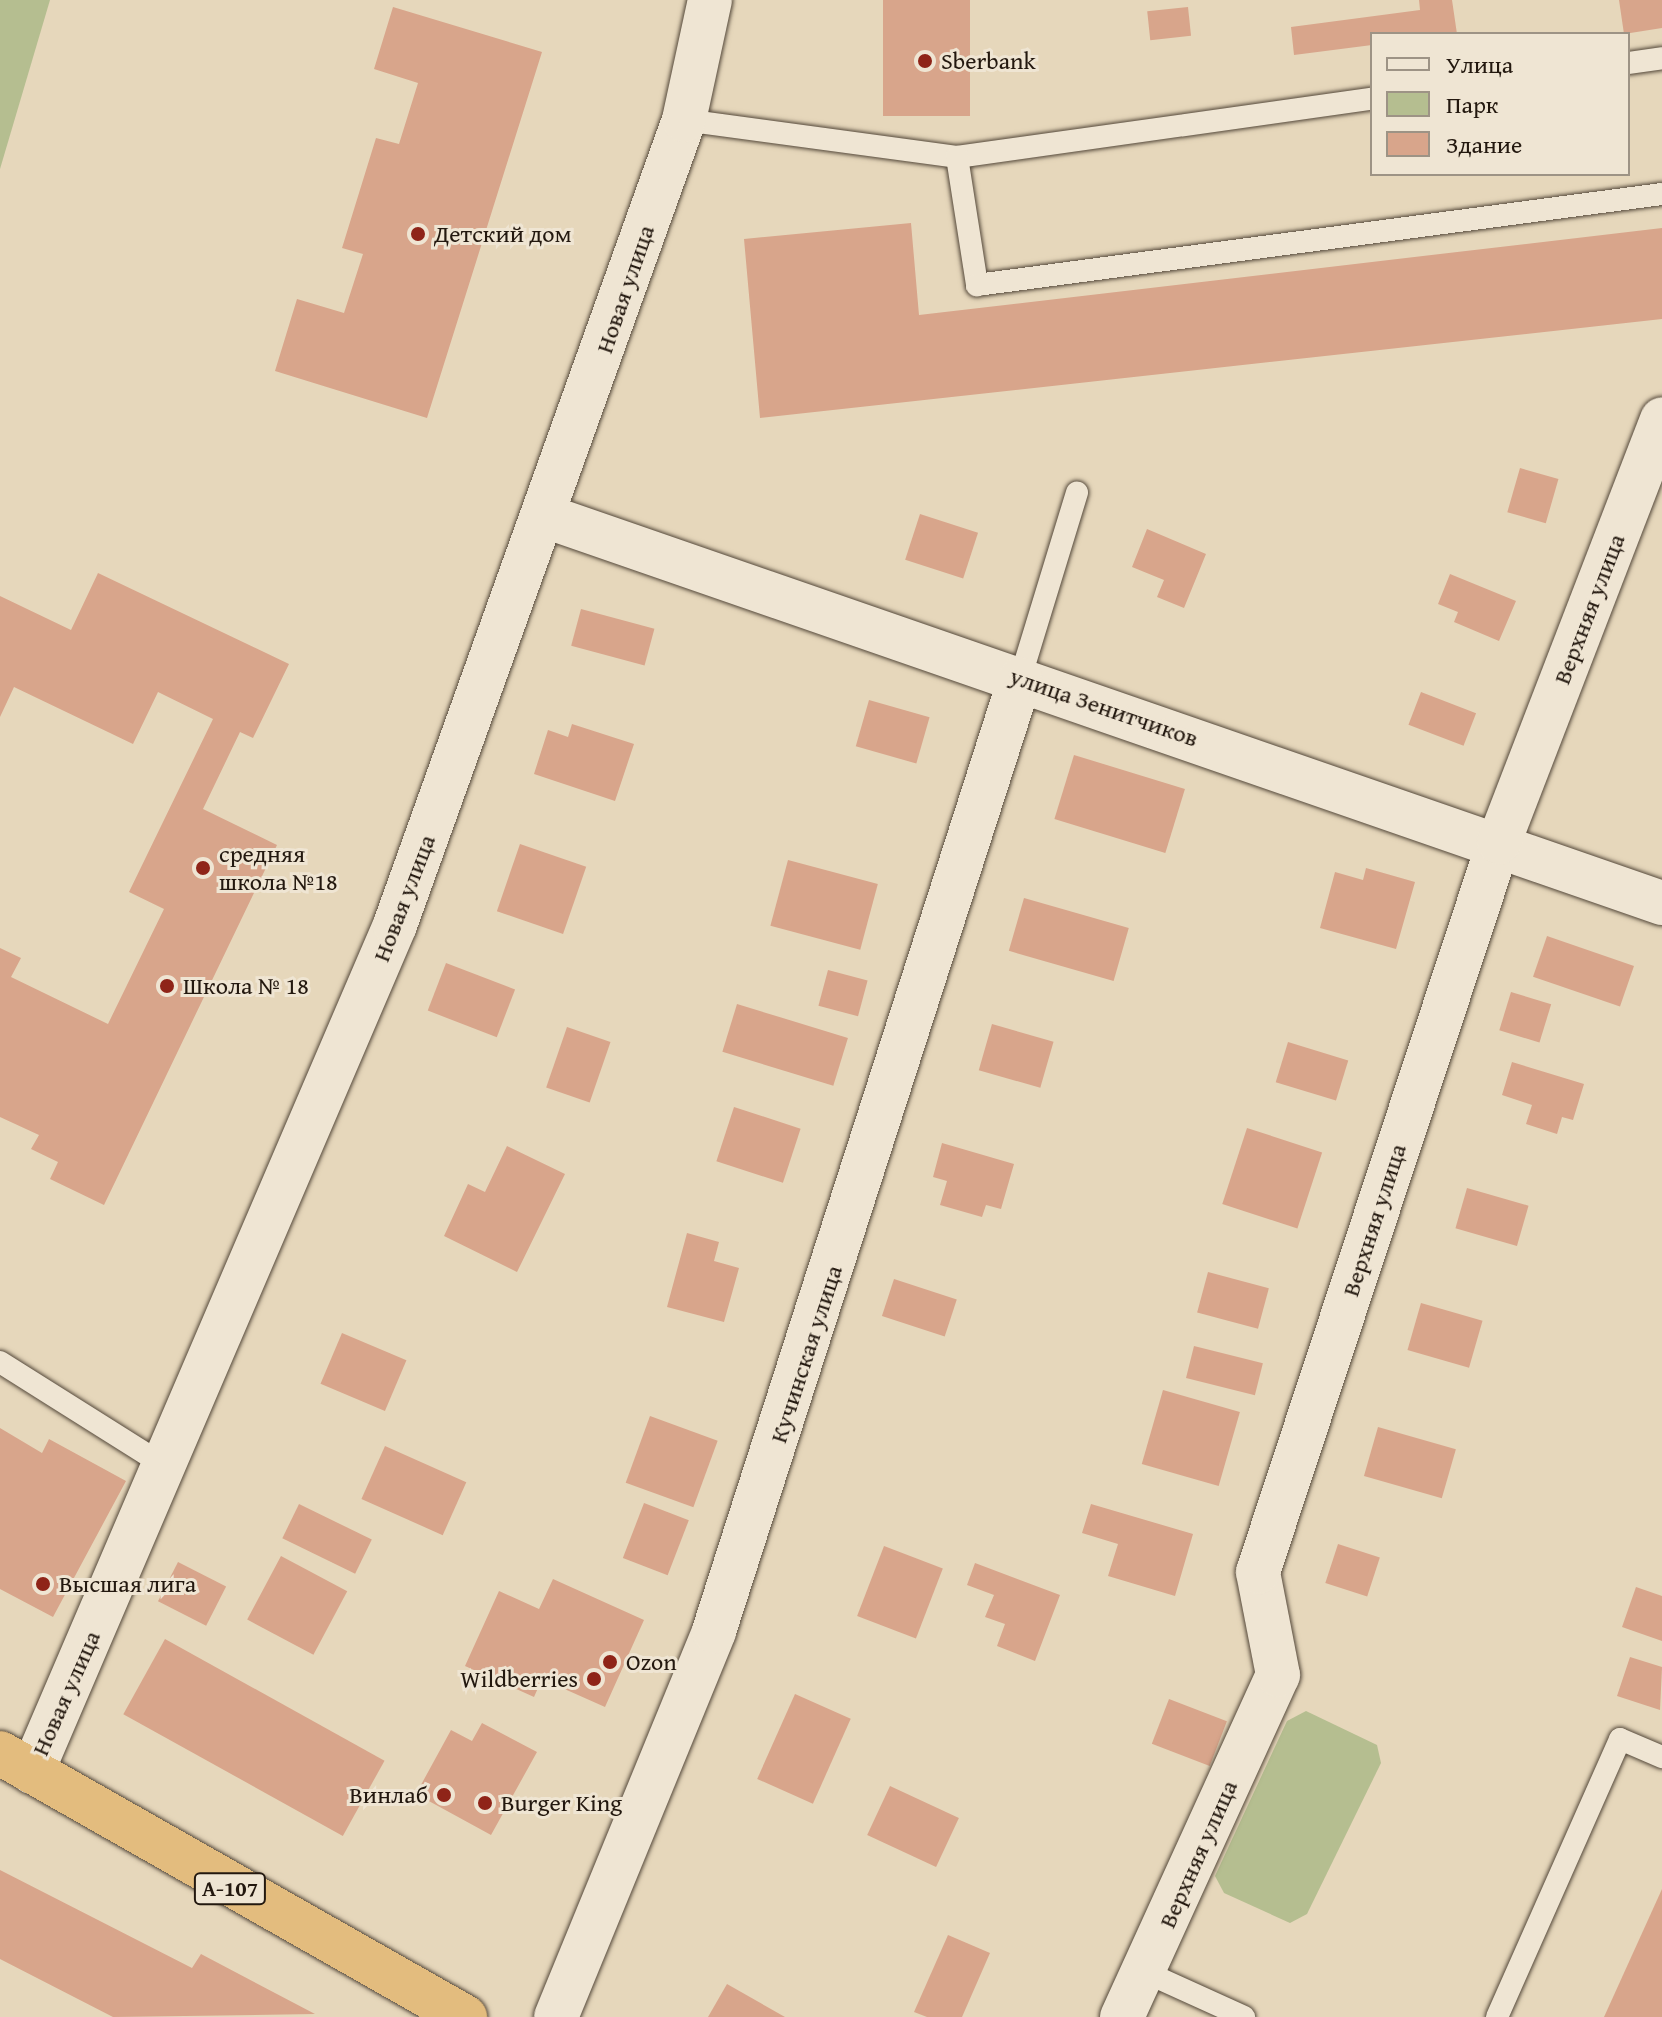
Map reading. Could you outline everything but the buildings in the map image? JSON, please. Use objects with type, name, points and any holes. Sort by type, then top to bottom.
[{"type":"highway","name":"А-107","points":[[16,1763],[465,2017]]},
{"type":"street","name":"Новая улица","points":[[16,1763],[168,1468],[395,925],[545,516],[684,120],[710,0]]},
{"type":"street","name":"Верхняя улица","points":[[1122,2017],[1278,1675],[1258,1572],[1499,842],[1662,419]]},
{"type":"street","name":"улица Зенитчиков","points":[[545,516],[1499,842],[1662,903]]},
{"type":"street","name":"Кучинская улица","points":[[556,2017],[714,1631],[1020,679]]},
{"type":"lane","points":[[1630,63],[1662,58]]},
{"type":"lane","points":[[684,120],[957,157],[1370,99]]},
{"type":"lane","points":[[957,157],[977,285],[1662,194]]},
{"type":"lane","points":[[1020,679],[1077,493]]},
{"type":"lane","points":[[0,1362],[168,1468]]},
{"type":"lane","points":[[1497,2017],[1620,1739],[1662,1757]]},
{"type":"lane","points":[[1145,1972],[1244,2017]]},
{"type":"green space","points":[[0,0],[50,0],[0,169]]},
{"type":"green space","points":[[1306,1711],[1377,1745],[1381,1763],[1307,1914],[1290,1923],[1224,1893],[1215,1876],[1287,1721]]},
{"type":"place","name":"Sberbank","points":[[925,61]]},
{"type":"place","name":"Детский дом","points":[[418,234]]},
{"type":"place","name":"средняя школа №18","points":[[203,868]]},
{"type":"place","name":"Школа № 18","points":[[167,986]]},
{"type":"place","name":"Высшая лига","points":[[43,1584]]},
{"type":"place","name":"Ozon","points":[[610,1662]]},
{"type":"place","name":"Wildberries","points":[[594,1679]]},
{"type":"place","name":"Винлаб","points":[[444,1795]]},
{"type":"place","name":"Burger King","points":[[485,1803]]}]
